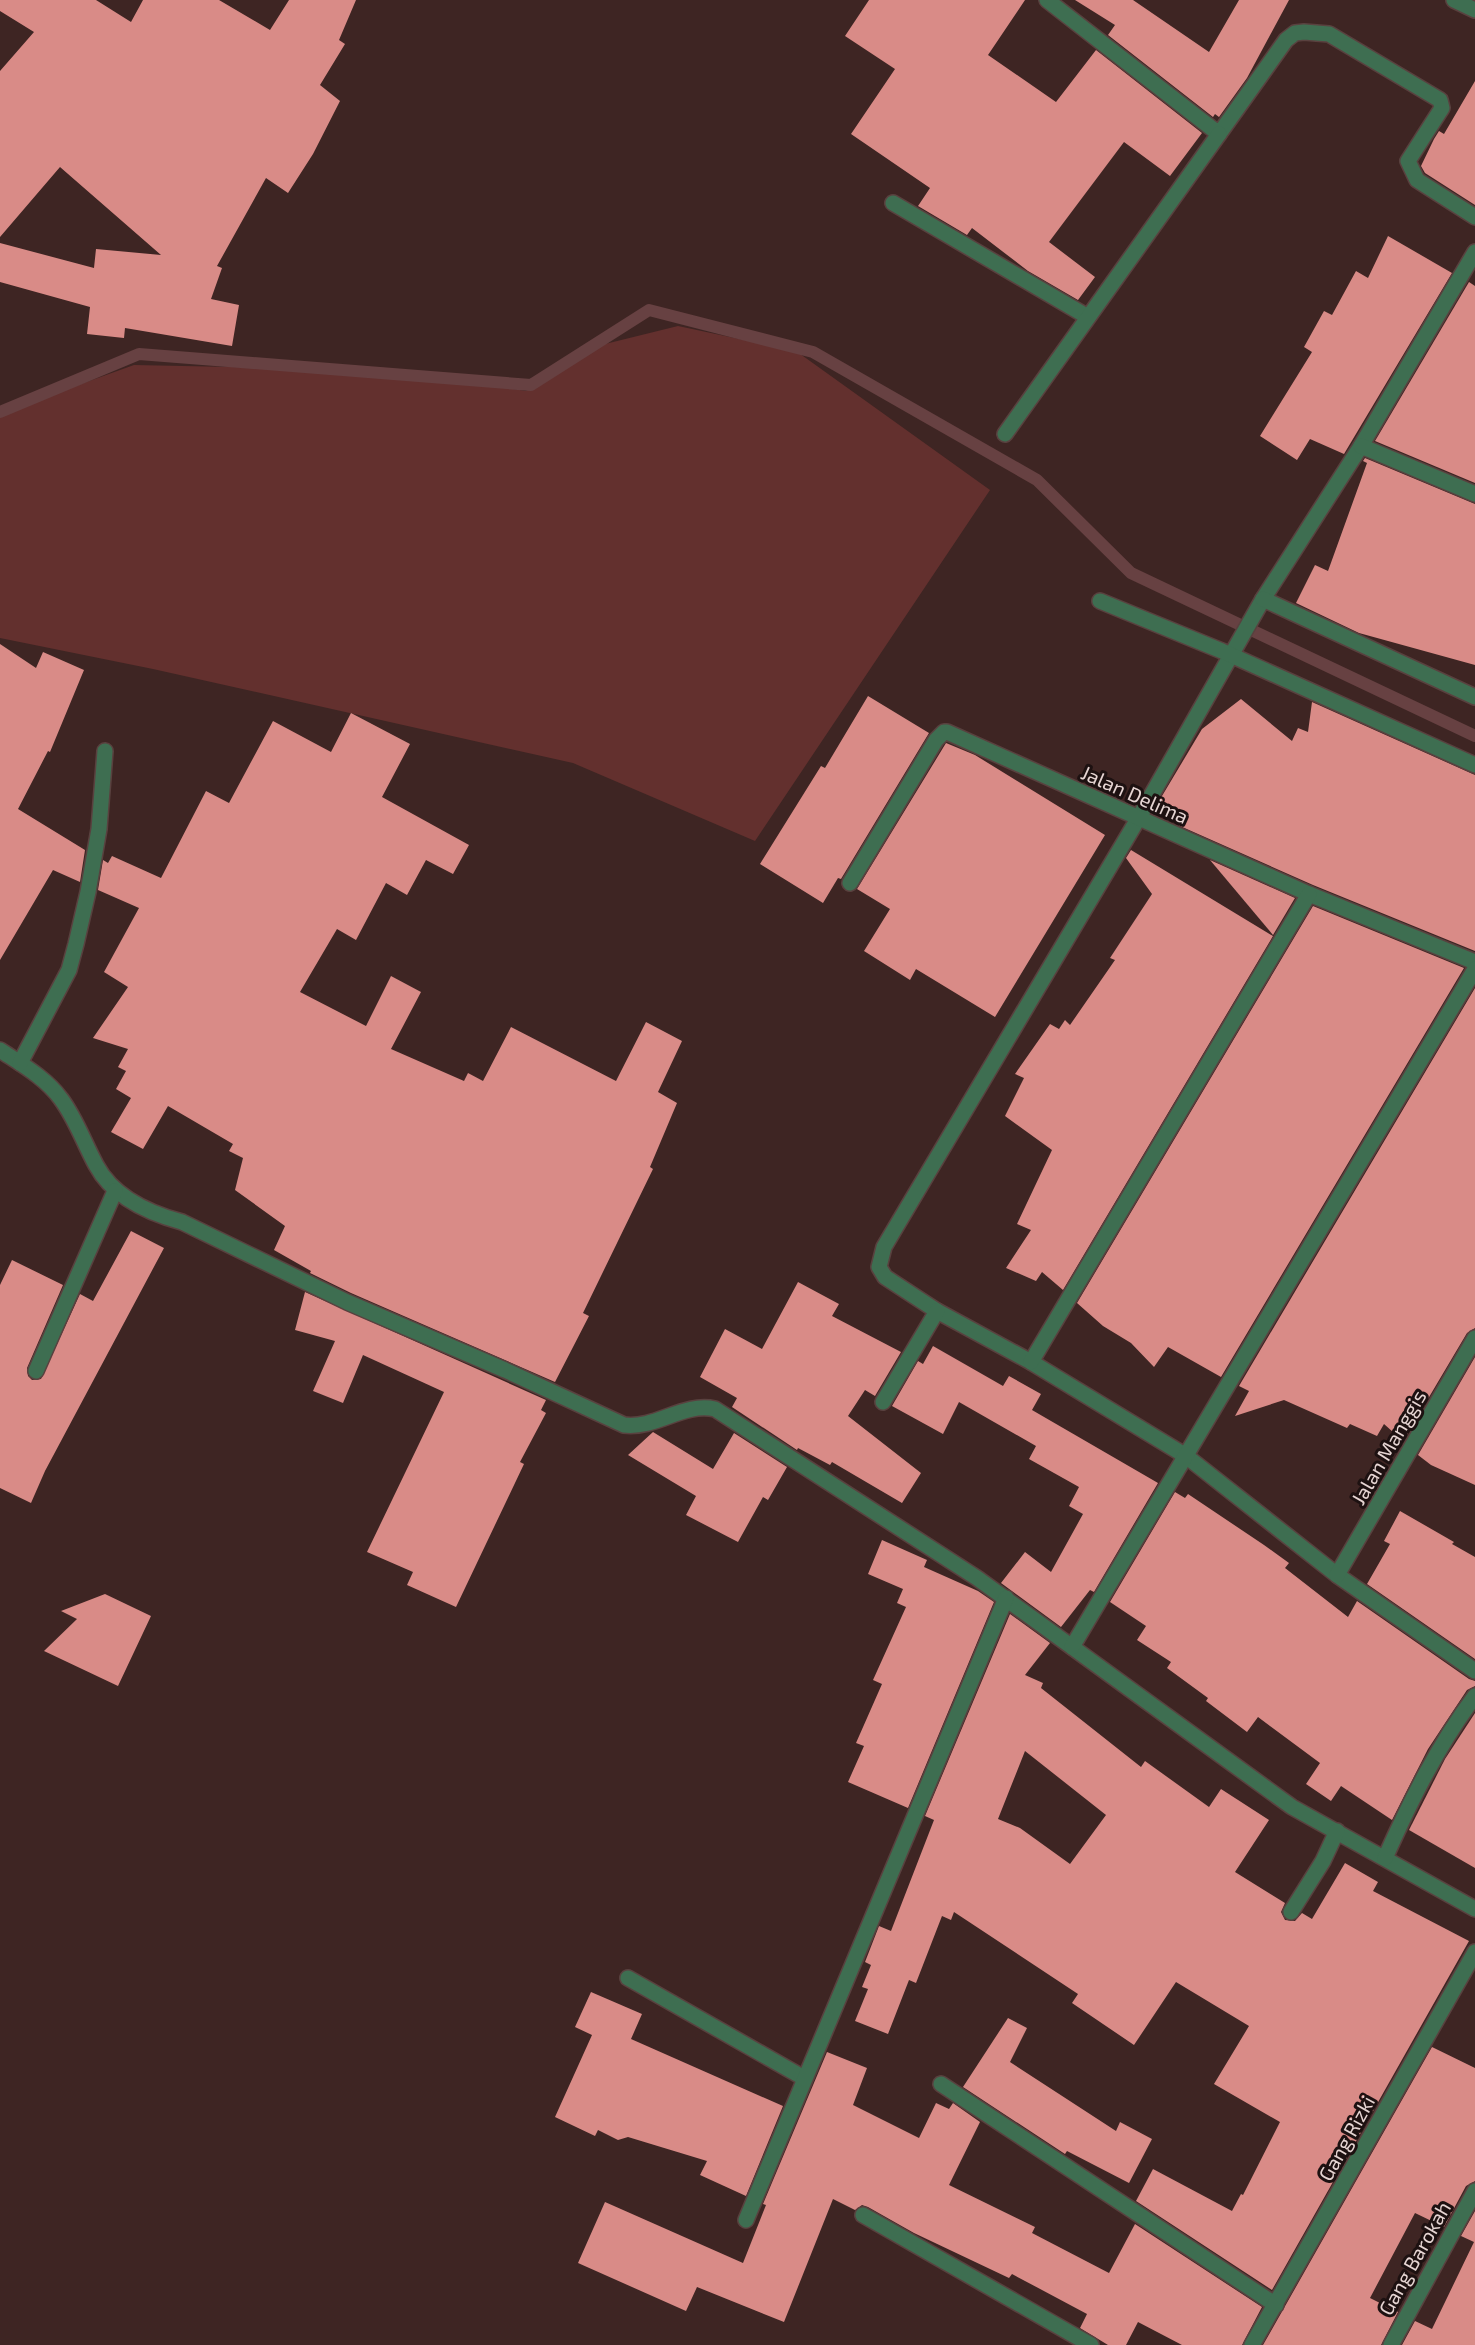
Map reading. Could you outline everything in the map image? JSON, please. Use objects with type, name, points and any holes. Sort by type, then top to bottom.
[{"type":"street","points":[[1048,0],[1220,134]]},
{"type":"street","points":[[1454,0],[1475,10]]},
{"type":"street","points":[[1005,434],[1286,39],[1295,33],[1329,34],[1440,100],[1442,108],[1408,160],[1417,180],[1475,218]]},
{"type":"street","points":[[892,203],[1088,317]]},
{"type":"street","points":[[1475,252],[1361,446],[1231,654],[1138,819],[884,1247],[879,1267],[885,1277],[937,1311],[1031,1362],[1186,1456],[1337,1575],[1475,1671]]},
{"type":"street","points":[[1361,446],[1475,494]]},
{"type":"street","points":[[1101,601],[1231,654],[1475,765]]},
{"type":"street","points":[[1260,606],[1475,697]]},
{"type":"street","name":"Jalan Delima","points":[[850,883],[936,740],[944,732],[950,732],[1138,819],[1309,894],[1475,962]]},
{"type":"street","points":[[20,1063],[69,970],[88,892],[99,829],[105,751]]},
{"type":"street","points":[[1031,1362],[1309,894]]},
{"type":"street","points":[[1072,1647],[1475,969]]},
{"type":"street","points":[[0,1050],[52,1088],[61,1099],[83,1136],[96,1166],[115,1191],[162,1217],[182,1222],[347,1302],[505,1370],[624,1425],[641,1426],[686,1410],[715,1409],[901,1528],[1005,1598],[1292,1807],[1475,1910]]},
{"type":"street","points":[[36,1371],[115,1191]]},
{"type":"street","points":[[883,1402],[937,1311]]},
{"type":"street","name":"Jalan Manggis","points":[[1337,1575],[1475,1338]]},
{"type":"street","points":[[746,2220],[1005,1598]]},
{"type":"street","points":[[1385,1858],[1410,1800],[1460,1716],[1475,1696]]},
{"type":"street","points":[[1291,1912],[1323,1861],[1337,1831]]},
{"type":"street","name":"Gang Rizki","points":[[1252,2345],[1475,1952]]},
{"type":"street","points":[[628,1978],[804,2078]]},
{"type":"street","points":[[941,2084],[1276,2305]]},
{"type":"street","name":"Gang Barokah","points":[[1391,2345],[1475,2191]]},
{"type":"street","points":[[863,2215],[1091,2345]]},
{"type":"shaded area","points":[[678,326],[796,351],[990,490],[755,841],[573,763],[153,669],[0,638],[0,413],[134,365],[385,370],[526,391],[597,346]]},
{"type":"building","points":[[0,0],[96,0],[131,22],[143,0],[219,0],[270,30],[289,0],[356,0],[339,40],[345,44],[320,85],[340,101],[313,154],[288,193],[266,178],[217,266],[222,268],[211,299],[239,305],[232,346],[125,328],[124,338],[87,334],[90,307],[0,282],[0,243],[94,268],[96,249],[161,255],[60,167],[0,237],[0,71],[34,32],[0,11]]},
{"type":"building","points":[[869,0],[1025,0],[988,55],[1056,102],[1096,50],[1202,133],[1170,176],[1124,142],[1049,242],[1095,277],[1078,300],[1028,271],[972,228],[967,235],[918,206],[930,188],[851,134],[895,69],[845,36]]},
{"type":"building","points":[[1075,0],[1133,0],[1209,52],[1239,0],[1289,0],[1247,78],[1219,117],[1215,114],[1213,117],[1108,35],[1115,25]]},
{"type":"building","points":[[1475,81],[1475,205],[1425,173],[1421,166],[1439,131],[1444,134]]},
{"type":"building","points":[[1388,236],[1452,273],[1344,454],[1310,439],[1297,460],[1260,436],[1312,352],[1304,347],[1324,311],[1332,315],[1356,271],[1368,278]]},
{"type":"building","points":[[1469,282],[1475,286],[1475,483],[1375,441]]},
{"type":"building","points":[[1365,458],[1475,504],[1475,665],[1359,633],[1296,603],[1315,565],[1328,571],[1367,463],[1363,461]]},
{"type":"building","points":[[0,644],[36,668],[43,652],[84,670],[50,752],[48,751],[18,809],[85,850],[80,882],[53,870],[0,960]]},
{"type":"building","points":[[868,696],[929,733],[841,879],[838,878],[823,903],[760,864],[821,766],[825,768]]},
{"type":"building","points":[[1241,699],[1292,741],[1298,728],[1308,732],[1312,702],[1475,775],[1475,951],[1313,885],[1180,826],[1159,801],[1202,729]]},
{"type":"building","points":[[351,713],[410,744],[382,797],[469,845],[453,874],[426,860],[407,895],[386,883],[356,940],[337,929],[300,992],[366,1026],[391,976],[421,992],[391,1049],[464,1081],[468,1073],[483,1081],[511,1027],[616,1081],[646,1022],[682,1041],[658,1092],[677,1103],[650,1167],[653,1169],[583,1313],[589,1316],[555,1382],[351,1293],[310,1273],[311,1271],[274,1250],[285,1226],[235,1190],[243,1158],[229,1151],[233,1144],[168,1106],[143,1149],[111,1132],[131,1098],[116,1089],[126,1071],[118,1067],[128,1049],[93,1038],[128,987],[104,972],[139,908],[98,890],[103,860],[108,863],[112,856],[161,878],[206,791],[229,803],[273,721],[331,752]]},
{"type":"building","points":[[946,743],[975,755],[1105,835],[995,1017],[916,969],[910,980],[864,951],[890,909],[857,889]]},
{"type":"building","points":[[1131,850],[1273,936],[1063,1290],[1042,1272],[1036,1281],[1006,1268],[1031,1230],[1017,1224],[1052,1150],[1005,1116],[1024,1078],[1015,1074],[1050,1024],[1059,1029],[1065,1020],[1070,1025],[1115,960],[1110,958],[1152,894],[1126,858]]},
{"type":"building","points":[[1210,860],[1295,898],[1273,935]]},
{"type":"building","points":[[1313,906],[1464,968],[1221,1377],[1168,1347],[1154,1367],[1131,1343],[1103,1326],[1077,1303]]},
{"type":"building","points":[[1475,988],[1475,1328],[1467,1333],[1403,1441],[1384,1424],[1377,1436],[1350,1424],[1347,1428],[1284,1400],[1235,1416],[1249,1391],[1239,1386]]},
{"type":"building","points":[[131,1231],[164,1248],[45,1471],[31,1503],[0,1488],[0,1285],[12,1260],[63,1285],[27,1368],[28,1376],[32,1380],[41,1379],[80,1294],[93,1301]]},
{"type":"building","points":[[798,1282],[839,1304],[832,1316],[901,1352],[875,1396],[865,1390],[848,1416],[921,1473],[902,1503],[832,1462],[830,1465],[798,1448],[797,1450],[732,1407],[737,1398],[700,1377],[725,1329],[762,1349]]},
{"type":"building","points":[[305,1292],[546,1400],[541,1410],[546,1413],[520,1462],[524,1464],[456,1607],[407,1585],[413,1572],[367,1552],[444,1392],[363,1355],[343,1403],[313,1391],[335,1341],[295,1330]]},
{"type":"building","points":[[933,1346],[1003,1386],[1009,1376],[1041,1394],[1032,1410],[1158,1483],[1094,1592],[1090,1590],[1061,1627],[1001,1583],[1025,1552],[1051,1572],[1083,1514],[1069,1506],[1079,1487],[1029,1459],[1036,1446],[959,1402],[943,1434],[892,1406],[918,1361],[923,1364]]},
{"type":"building","points":[[1475,1357],[1475,1485],[1431,1465],[1418,1455]]},
{"type":"building","points":[[653,1432],[713,1469],[734,1433],[787,1467],[768,1500],[763,1497],[738,1542],[686,1515],[696,1496],[628,1455]]},
{"type":"building","points":[[1175,1492],[1185,1498],[1188,1494],[1289,1563],[1285,1568],[1348,1617],[1357,1601],[1475,1681],[1475,1686],[1467,1690],[1428,1749],[1392,1820],[1341,1786],[1331,1801],[1306,1784],[1320,1763],[1258,1717],[1247,1732],[1206,1701],[1208,1698],[1167,1668],[1171,1662],[1137,1640],[1146,1626],[1110,1602]]},
{"type":"building","points":[[1400,1511],[1454,1542],[1452,1544],[1475,1557],[1475,1659],[1367,1584],[1390,1544],[1384,1541]]},
{"type":"building","points":[[882,1540],[927,1560],[924,1567],[978,1591],[994,1602],[908,1808],[848,1782],[864,1746],[856,1743],[882,1684],[873,1680],[906,1607],[897,1603],[903,1589],[868,1574]]},
{"type":"building","points":[[105,1594],[151,1616],[118,1686],[44,1651],[77,1619],[61,1611]]},
{"type":"building","points":[[1010,1614],[1050,1643],[1025,1675],[1043,1683],[1041,1688],[1141,1767],[1145,1761],[1209,1807],[1221,1789],[1269,1820],[1235,1872],[1285,1903],[1281,1912],[1285,1920],[1295,1921],[1302,1913],[1312,1919],[1345,1863],[1378,1882],[1373,1891],[1469,1941],[1272,2290],[1136,2201],[1153,2169],[1232,2211],[1241,2194],[1243,2195],[1280,2122],[1214,2084],[1249,2026],[1176,1982],[1134,2045],[1072,2003],[1078,1994],[954,1912],[951,1920],[942,1916],[916,1983],[909,1980],[888,2034],[855,2021],[868,1989],[862,1987],[871,1965],[865,1962],[879,1926],[891,1931],[934,1820],[925,1816]],"holes":[[[1025,1751],[1106,1815],[1070,1864],[1020,1828],[998,1819]]]},
{"type":"building","points":[[1475,1713],[1475,1868],[1409,1830],[1445,1759]]},
{"type":"building","points":[[591,1992],[642,2014],[631,2039],[783,2106],[746,2196],[700,2175],[707,2161],[628,2137],[618,2140],[598,2130],[595,2136],[555,2117],[592,2035],[575,2027]]},
{"type":"building","points":[[1008,2018],[1027,2028],[1010,2062],[1116,2131],[1120,2122],[1152,2139],[1129,2183],[1067,2151],[1065,2154],[963,2087]]},
{"type":"building","points":[[1432,2047],[1475,2068],[1475,2181],[1466,2186],[1444,2227],[1415,2213],[1370,2298],[1398,2312],[1381,2345],[1263,2345]]},
{"type":"building","points":[[827,2052],[867,2068],[853,2105],[919,2138],[936,2103],[949,2109],[953,2103],[980,2122],[949,2185],[1035,2227],[1032,2233],[1109,2273],[1135,2224],[1262,2307],[1242,2345],[1182,2345],[1138,2322],[1126,2345],[1108,2345],[1080,2328],[1087,2314],[1012,2274],[1009,2278],[914,2233],[868,2207],[862,2205],[855,2210],[833,2199],[784,2322],[697,2287],[686,2311],[578,2263],[605,2202],[743,2263],[766,2205],[763,2204]]},
{"type":"building","points":[[1475,2211],[1475,2345],[1402,2345],[1415,2321],[1432,2329],[1474,2242],[1461,2236]]},
{"type":"waterway","points":[[0,412],[139,354],[531,385],[649,310],[813,352],[1037,480],[1131,573],[1475,736]]}]
